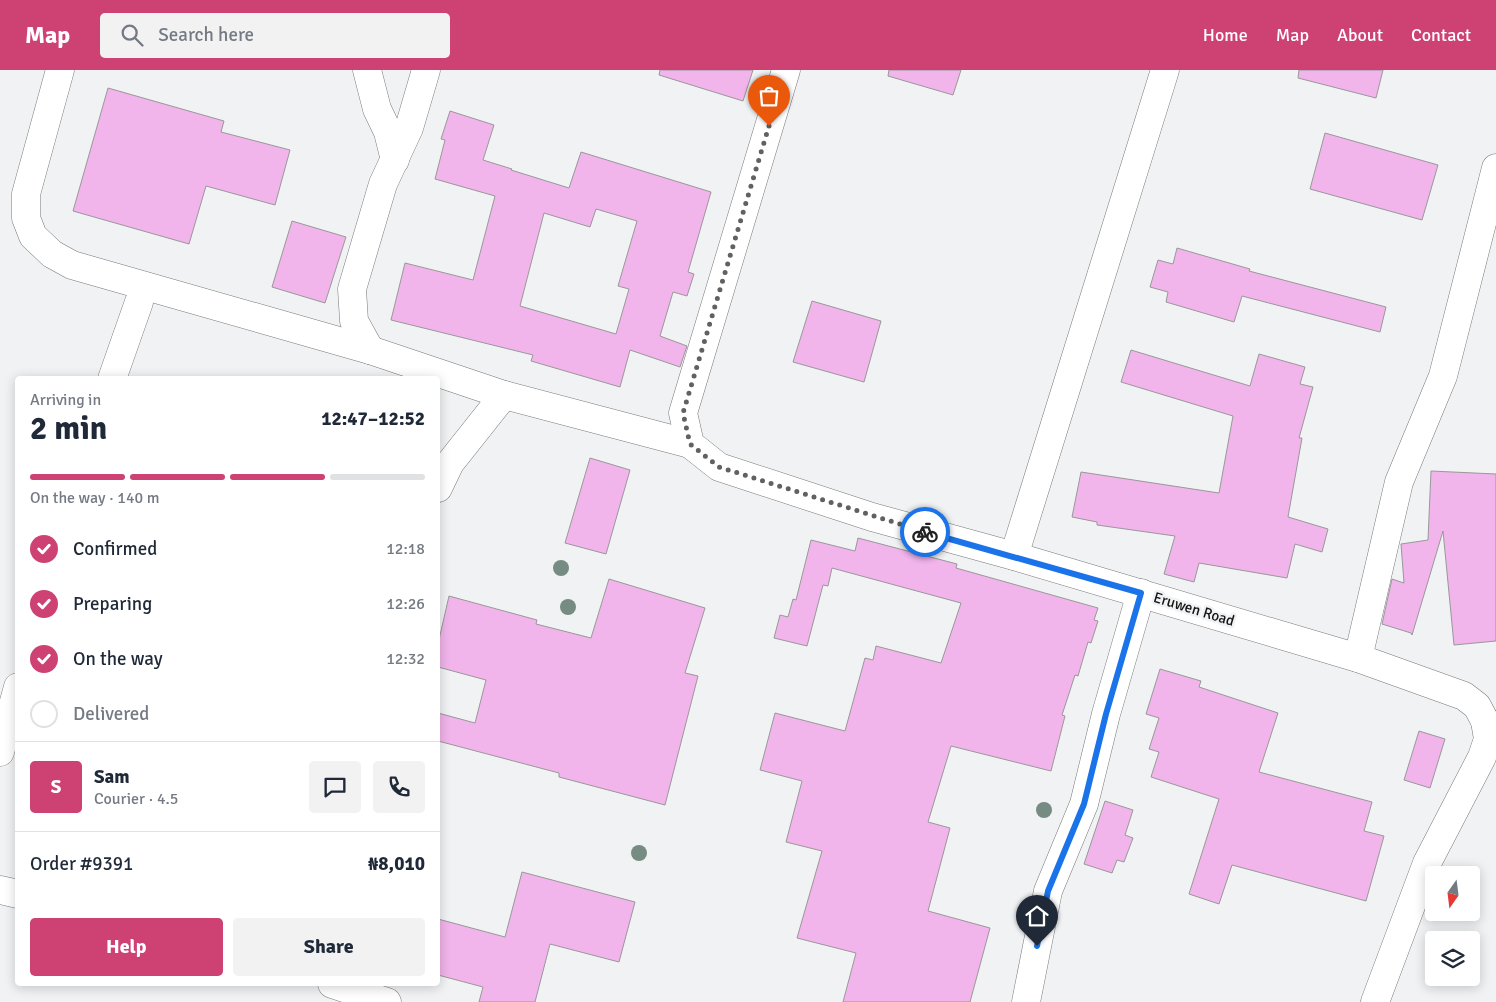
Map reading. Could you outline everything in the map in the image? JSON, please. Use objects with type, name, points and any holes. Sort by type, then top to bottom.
[{"type":"street","points":[[60,70],[26,194],[26,218],[33,236],[52,254],[72,265],[140,286],[370,350],[504,395],[690,444],[683,413],[786,70]]},
{"type":"street","points":[[367,70],[377,109],[388,132],[395,160]]},
{"type":"street","points":[[370,350],[354,321],[352,289],[383,184],[409,128],[426,70]]},
{"type":"street","points":[[1014,556],[1165,70]]},
{"type":"street","points":[[1358,658],[1399,482],[1443,376],[1496,168]]},
{"type":"street","points":[[113,376],[139,302]]},
{"type":"street","points":[[440,484],[450,463],[504,395]]},
{"type":"street","name":"Eruwen Road","points":[[690,444],[719,467],[746,477],[872,517],[1014,556],[1358,658],[1464,696],[1477,706],[1484,721],[1488,739],[1482,757],[1427,863],[1375,1002]]},
{"type":"street","points":[[1026,1002],[1048,891],[1084,804],[1106,714],[1141,593]]},
{"type":"street","points":[[0,752],[15,698]]},
{"type":"street","points":[[0,890],[15,893]]},
{"type":"street","points":[[338,986],[387,1002]]},
{"type":"building","points":[[660,70],[753,70],[743,101],[659,75]]},
{"type":"building","points":[[889,70],[961,70],[953,95],[888,76]]},
{"type":"building","points":[[1299,70],[1383,70],[1376,98],[1298,78]]},
{"type":"building","points":[[108,88],[224,121],[221,132],[290,150],[275,205],[206,186],[189,244],[73,211]]},
{"type":"building","points":[[450,111],[494,125],[483,160],[569,188],[581,152],[711,192],[688,272],[694,274],[687,296],[673,292],[660,336],[687,346],[680,367],[630,350],[620,387],[531,361],[533,355],[391,320],[405,263],[473,280],[495,196],[435,179],[445,140],[441,139]],"holes":[[[596,209],[637,221],[618,286],[629,289],[616,334],[520,306],[544,213],[590,227]]]},
{"type":"building","points":[[1325,133],[1438,165],[1422,220],[1310,189]]},
{"type":"building","points":[[292,221],[346,237],[325,303],[272,287]]},
{"type":"building","points":[[1177,248],[1250,269],[1249,271],[1386,307],[1380,332],[1242,296],[1234,322],[1166,302],[1168,292],[1150,287],[1158,260],[1173,264]]},
{"type":"building","points":[[812,301],[881,321],[864,382],[793,362]]},
{"type":"building","points":[[1131,350],[1250,386],[1259,354],[1305,367],[1300,384],[1313,387],[1299,438],[1302,438],[1288,517],[1328,529],[1322,552],[1295,544],[1287,578],[1199,563],[1194,582],[1164,574],[1175,536],[1097,525],[1097,522],[1072,517],[1081,472],[1219,493],[1233,416],[1121,382]]},
{"type":"building","points":[[590,458],[630,470],[606,554],[565,543]]},
{"type":"building","points":[[1431,471],[1496,474],[1496,641],[1454,645],[1443,531],[1412,635],[1411,633],[1382,624],[1392,579],[1404,583],[1401,544],[1428,540]]},
{"type":"building","points":[[858,538],[957,564],[956,568],[1098,608],[1094,620],[1098,621],[1091,643],[1088,642],[1078,676],[1075,675],[1062,715],[1065,716],[1051,771],[951,746],[928,822],[950,828],[928,911],[990,928],[970,1002],[843,1002],[856,953],[797,938],[822,851],[786,842],[802,781],[760,770],[775,713],[845,731],[865,658],[873,660],[876,646],[941,663],[961,603],[832,568],[828,586],[823,585],[807,646],[774,638],[780,615],[788,617],[793,599],[796,600],[811,540],[855,551]]},
{"type":"building","points":[[609,579],[705,608],[685,673],[698,676],[665,805],[559,777],[559,773],[440,742],[440,714],[475,723],[486,680],[440,668],[440,635],[449,596],[537,620],[536,624],[591,638]]},
{"type":"building","points":[[1160,669],[1201,681],[1199,687],[1278,713],[1259,772],[1372,802],[1364,831],[1384,836],[1366,901],[1232,865],[1219,904],[1189,894],[1219,799],[1151,777],[1159,752],[1149,749],[1159,718],[1146,714]]},
{"type":"building","points":[[1419,731],[1445,739],[1430,788],[1404,780]]},
{"type":"building","points":[[1105,801],[1133,810],[1125,835],[1133,838],[1124,862],[1117,860],[1112,873],[1084,864]]},
{"type":"building","points":[[522,872],[635,902],[619,962],[550,944],[535,1002],[479,1002],[483,987],[440,976],[440,920],[505,937]]},
{"type":"way so far","points":[[769,126],[683,413],[690,444],[719,467],[789,491],[925,532]]},
{"type":"route","points":[[925,532],[1141,593],[1106,714],[1084,804],[1048,891],[1037,946]]}]
